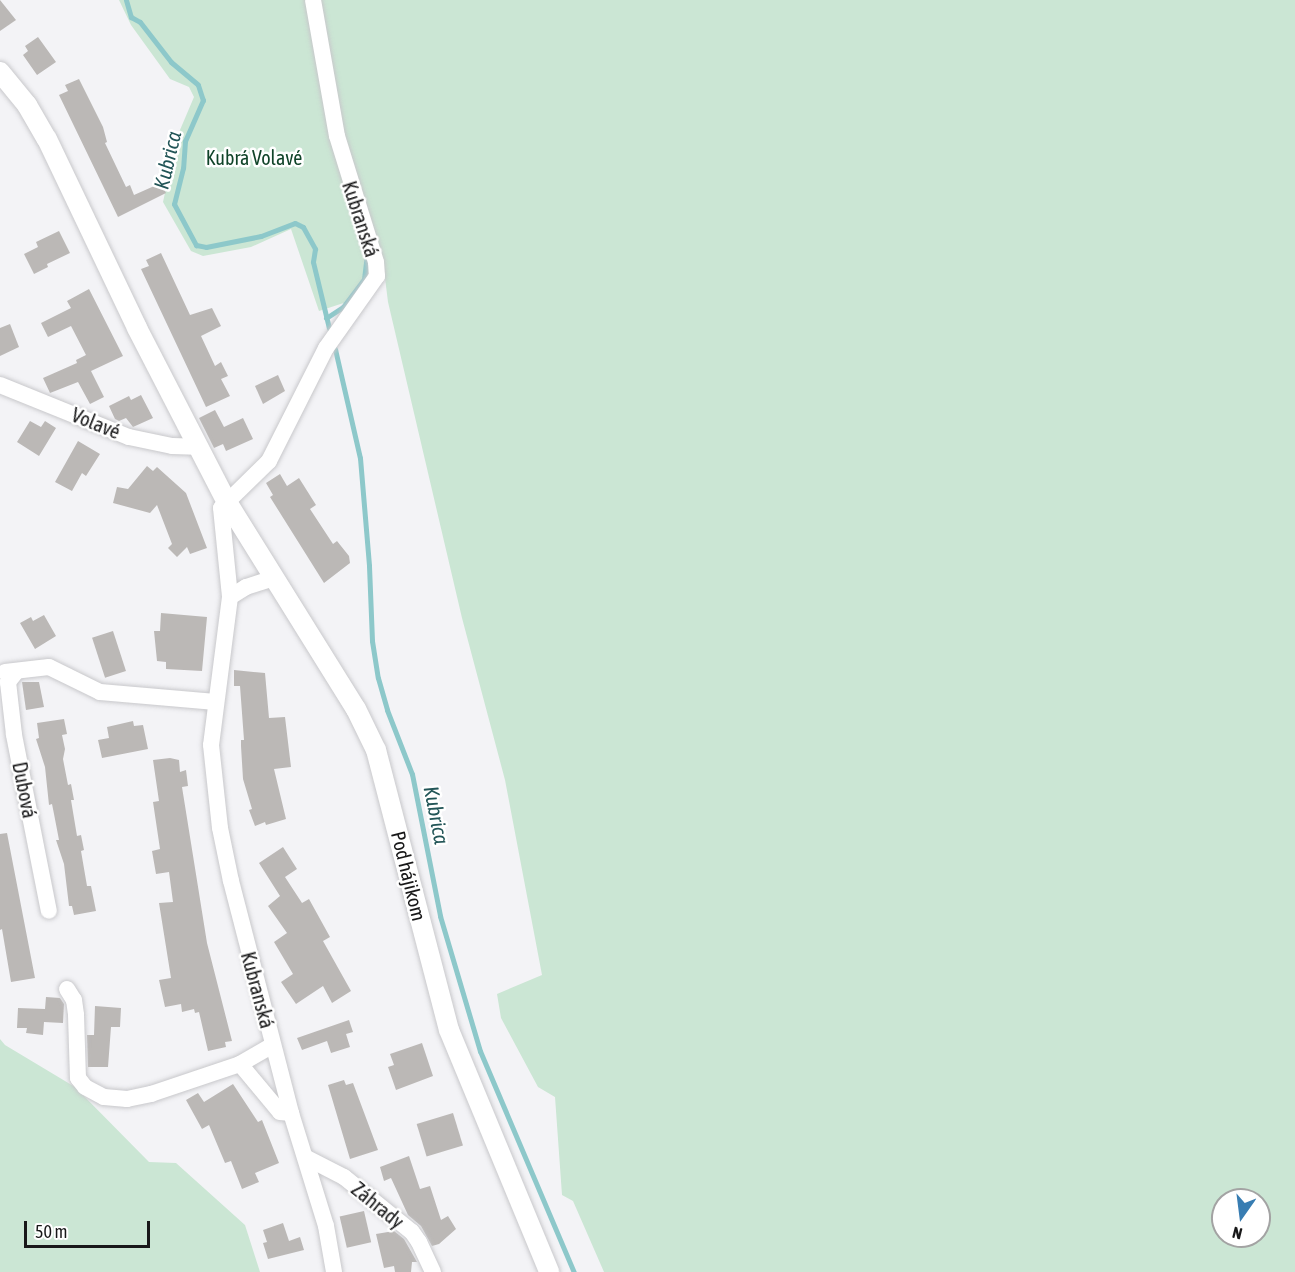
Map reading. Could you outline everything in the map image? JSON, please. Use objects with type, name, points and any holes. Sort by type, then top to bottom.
[{"type":"street","name":"Kubranská","points":[[313,0],[337,136],[376,262],[377,276],[326,348],[269,461],[221,508],[230,597],[211,745],[220,828],[256,985],[291,1113],[326,1226],[334,1272]]},
{"type":"street","points":[[0,72],[27,105],[47,139],[136,328],[226,502]]},
{"type":"street","name":"Volavé","points":[[0,384],[129,436],[171,446],[196,447]]},
{"type":"street","name":"Pod hájikom","points":[[226,502],[356,709],[376,750],[449,1030],[549,1272]]},
{"type":"street","points":[[230,597],[246,587],[274,578]]},
{"type":"street","points":[[8,672],[25,668],[49,667],[100,692],[216,702]]},
{"type":"street","name":"Dubová","points":[[8,672],[14,735],[49,911]]},
{"type":"street","points":[[67,989],[74,1000],[76,1015],[78,1078],[94,1093],[104,1097],[127,1099],[151,1094],[240,1064],[273,1045]]},
{"type":"street","points":[[240,1064],[280,1112],[291,1113]]},
{"type":"street","name":"Záhrady","points":[[305,1157],[344,1177],[412,1233],[419,1242],[433,1272]]},
{"type":"green space","name":"Kubrá Volavé","points":[[119,0],[308,0],[369,251],[369,277],[356,299],[319,311],[291,229],[251,247],[203,256],[191,251],[163,202],[177,137],[194,97],[189,87],[170,79],[131,25]]},
{"type":"green space","points":[[318,0],[1295,0],[1295,1272],[604,1272],[573,1201],[562,1195],[555,1097],[538,1087],[501,1018],[497,994],[542,975],[505,780],[462,618],[388,302],[384,270],[348,162]]},
{"type":"green space","points":[[0,1039],[5,1045],[75,1087],[149,1162],[176,1163],[245,1225],[260,1272],[0,1272]]},
{"type":"building","points":[[0,0],[16,20],[0,31]]},
{"type":"building","points":[[38,37],[56,62],[37,75],[23,55],[28,51],[25,46]]},
{"type":"building","points":[[79,79],[103,127],[107,142],[105,143],[126,187],[130,185],[134,195],[161,183],[166,193],[118,217],[59,95],[68,91],[65,85]]},
{"type":"building","points":[[59,231],[70,253],[47,264],[48,267],[34,274],[24,254],[38,247],[36,242]]},
{"type":"building","points":[[161,253],[190,315],[212,308],[221,326],[201,336],[215,366],[221,362],[228,376],[221,379],[230,396],[206,407],[141,269],[149,266],[146,260]]},
{"type":"building","points":[[89,289],[123,356],[91,371],[104,397],[90,404],[78,382],[50,393],[43,378],[77,363],[76,360],[86,355],[71,326],[48,337],[41,323],[71,308],[67,301]]},
{"type":"building","points":[[10,324],[19,347],[0,356],[0,328]]},
{"type":"building","points":[[278,375],[285,391],[263,404],[255,386]]},
{"type":"building","points":[[141,395],[153,418],[133,427],[126,418],[119,421],[115,419],[109,406],[129,396],[131,400]]},
{"type":"building","points":[[215,410],[224,427],[243,418],[253,439],[226,451],[223,444],[214,448],[199,418]]},
{"type":"building","points":[[30,421],[41,427],[45,421],[56,428],[39,456],[17,442]]},
{"type":"building","points":[[78,441],[100,454],[86,476],[82,473],[72,491],[55,482]]},
{"type":"building","points":[[147,466],[153,471],[157,467],[186,493],[207,548],[190,554],[187,547],[177,557],[168,548],[172,544],[157,505],[150,513],[113,503],[117,487],[128,489]]},
{"type":"building","points":[[280,474],[287,486],[299,478],[316,505],[310,509],[333,544],[337,541],[349,556],[350,563],[324,583],[270,497],[273,495],[266,483]]},
{"type":"building","points":[[161,613],[207,617],[202,671],[166,669],[166,662],[157,661],[154,631],[160,631]]},
{"type":"building","points":[[44,615],[56,636],[35,649],[20,623],[31,617],[33,621]]},
{"type":"building","points":[[113,631],[126,671],[105,678],[92,638]]},
{"type":"building","points":[[234,670],[265,673],[269,718],[285,717],[291,767],[274,769],[286,819],[266,825],[265,822],[255,826],[249,810],[252,809],[243,779],[241,740],[244,740],[240,686],[234,686]]},
{"type":"building","points":[[22,682],[39,682],[44,707],[26,710]]},
{"type":"building","points":[[64,719],[67,734],[62,735],[65,749],[63,759],[68,785],[71,784],[74,800],[71,800],[77,836],[81,835],[84,850],[81,851],[87,886],[91,886],[96,911],[74,915],[72,906],[69,906],[64,864],[56,840],[59,840],[52,804],[49,805],[45,767],[36,739],[39,738],[37,723]]},
{"type":"building","points":[[133,721],[134,726],[143,725],[148,749],[102,758],[98,740],[109,738],[107,727]]},
{"type":"building","points":[[170,758],[179,760],[180,772],[186,770],[188,786],[182,787],[207,943],[232,1041],[225,1042],[226,1047],[208,1051],[199,1012],[195,1013],[194,1009],[182,1012],[181,1004],[165,1007],[159,980],[171,978],[159,903],[173,902],[169,872],[156,874],[152,851],[160,849],[153,802],[159,801],[153,760]]},
{"type":"building","points":[[7,833],[35,978],[11,982],[2,929],[0,930],[0,834]]},
{"type":"building","points":[[283,847],[297,869],[285,877],[302,903],[309,899],[330,937],[323,941],[351,991],[332,1003],[323,986],[296,1004],[281,982],[293,974],[274,942],[287,933],[268,906],[280,896],[259,863]]},
{"type":"building","points":[[46,997],[60,998],[64,1004],[63,1023],[44,1022],[43,1035],[26,1033],[27,1028],[17,1028],[18,1008],[45,1009]]},
{"type":"building","points":[[95,1006],[121,1008],[120,1027],[111,1027],[108,1067],[88,1067],[87,1035],[94,1035]]},
{"type":"building","points":[[349,1020],[353,1032],[346,1034],[350,1047],[331,1053],[327,1041],[302,1050],[297,1038]]},
{"type":"building","points":[[422,1043],[433,1076],[396,1090],[388,1067],[394,1065],[390,1054]]},
{"type":"building","points":[[344,1080],[346,1085],[353,1083],[378,1150],[350,1159],[328,1085]]},
{"type":"building","points":[[233,1084],[258,1122],[262,1120],[279,1163],[255,1173],[259,1182],[242,1189],[231,1161],[225,1163],[209,1125],[202,1129],[186,1100],[198,1093],[204,1102]]},
{"type":"building","points":[[453,1113],[463,1146],[427,1157],[417,1124]]},
{"type":"building","points":[[409,1156],[420,1189],[430,1186],[441,1220],[448,1216],[456,1229],[439,1244],[432,1246],[421,1226],[408,1215],[391,1178],[384,1181],[380,1167]]},
{"type":"building","points":[[364,1211],[371,1242],[347,1248],[340,1217]]},
{"type":"building","points":[[283,1223],[289,1241],[300,1237],[304,1250],[268,1259],[263,1243],[267,1242],[263,1230]]},
{"type":"building","points":[[394,1231],[404,1239],[417,1262],[412,1262],[411,1272],[395,1272],[394,1266],[384,1268],[376,1234]]},
{"type":"waterway","name":"Kubrica","points":[[126,0],[131,17],[140,22],[171,62],[198,85],[203,100],[185,141],[183,168],[174,204],[196,245],[206,247],[261,236],[295,223],[303,227],[315,249],[313,262],[329,328]]},
{"type":"waterway","points":[[326,318],[343,307],[364,279],[367,256]]},
{"type":"waterway","name":"Kubrica","points":[[335,349],[360,458],[369,566],[372,641],[378,678],[387,710],[412,774],[440,916],[480,1051],[574,1272]]}]
